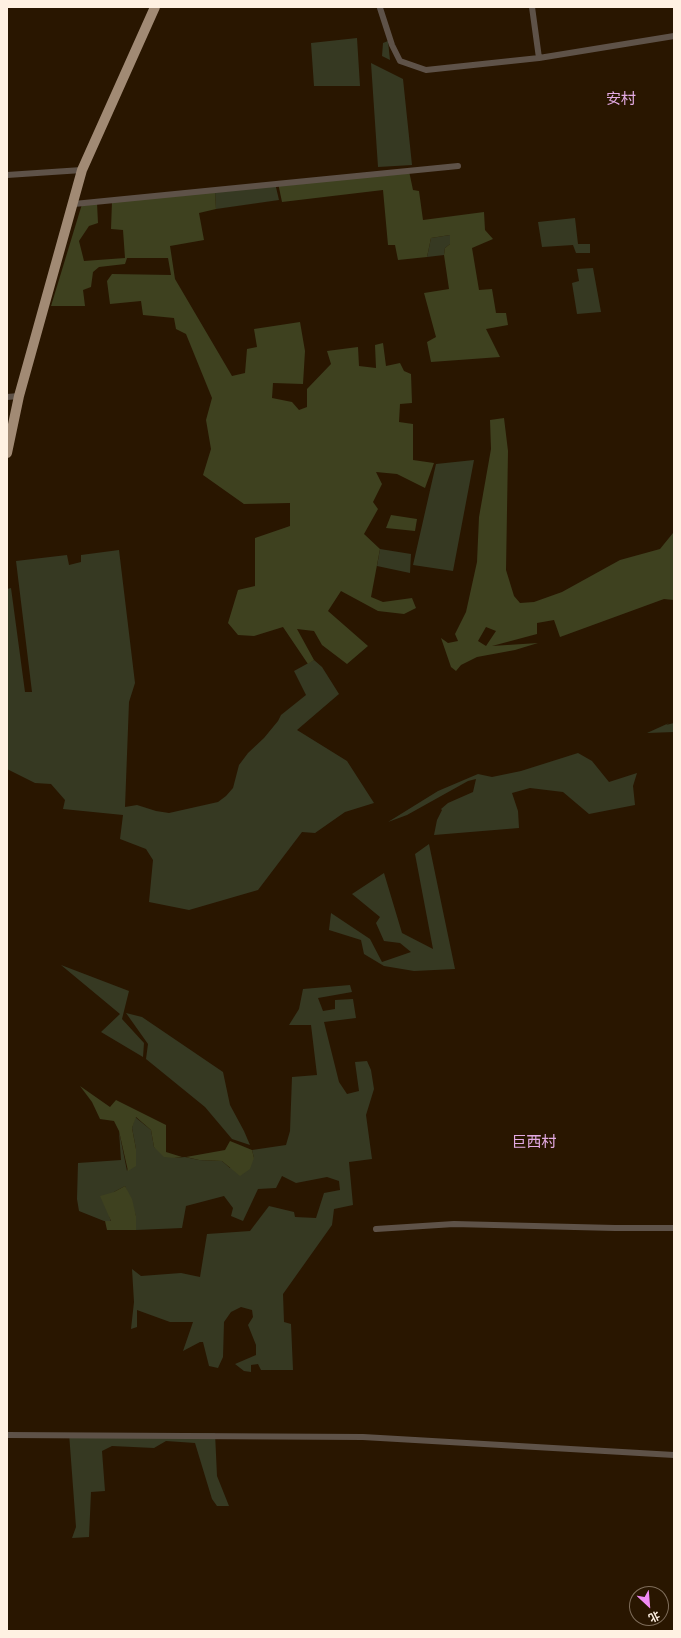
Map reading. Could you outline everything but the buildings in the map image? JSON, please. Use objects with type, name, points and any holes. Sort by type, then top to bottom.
[{"type":"main road","points":[[7,453],[19,396],[74,204],[82,170],[155,7]]},
{"type":"street","points":[[532,7],[539,58]]},
{"type":"street","points":[[380,8],[392,45],[400,61],[426,70],[539,58],[674,36]]},
{"type":"street","points":[[74,204],[458,166]]},
{"type":"street","points":[[7,175],[82,170]]},
{"type":"street","points":[[7,397],[19,396]]},
{"type":"street","points":[[376,1229],[454,1224],[674,1228]]},
{"type":"street","points":[[7,1435],[363,1437],[674,1455]]},
{"type":"green space","points":[[357,38],[360,86],[314,86],[311,43]]},
{"type":"green space","points":[[388,41],[390,60],[382,56],[383,43]]},
{"type":"green space","points":[[371,63],[403,79],[412,165],[378,167]]},
{"type":"green space","points":[[409,171],[413,190],[419,191],[423,220],[484,212],[485,230],[493,239],[472,248],[479,290],[492,289],[496,313],[506,313],[508,325],[486,329],[500,357],[431,362],[427,342],[436,337],[424,293],[449,289],[444,255],[445,248],[450,244],[450,235],[431,238],[427,257],[398,260],[395,245],[388,245],[383,190],[282,202],[278,183]]},
{"type":"green space","points":[[275,183],[279,200],[216,209],[215,191]]},
{"type":"green space","points":[[215,191],[216,209],[199,213],[204,240],[170,246],[175,279],[232,376],[245,373],[247,349],[257,347],[254,329],[300,322],[305,351],[303,384],[273,383],[272,398],[292,402],[299,410],[307,407],[307,389],[331,364],[327,351],[358,347],[359,366],[376,368],[375,345],[383,343],[386,366],[400,363],[404,371],[411,374],[412,403],[400,404],[399,422],[413,424],[413,460],[434,463],[425,488],[397,474],[376,472],[382,484],[373,502],[378,509],[364,534],[380,549],[371,597],[383,602],[412,598],[416,608],[404,614],[378,611],[341,591],[328,611],[368,646],[347,664],[322,645],[314,631],[297,629],[314,660],[308,664],[283,627],[254,636],[238,635],[228,623],[238,590],[255,586],[255,538],[290,526],[290,503],[244,504],[203,475],[211,449],[206,420],[212,398],[186,334],[176,329],[174,318],[143,315],[141,301],[110,304],[107,281],[112,274],[171,275],[168,258],[127,258],[125,264],[99,267],[93,272],[91,287],[83,290],[85,306],[51,306],[82,204],[97,203],[98,223],[89,226],[79,241],[84,261],[125,258],[123,230],[111,229],[112,201]]},
{"type":"green space","points":[[575,218],[578,244],[590,244],[590,253],[576,253],[573,245],[542,247],[538,222]]},
{"type":"green space","points":[[450,235],[450,244],[445,248],[444,255],[427,257],[431,238]]},
{"type":"green space","points":[[593,268],[601,312],[577,314],[572,283],[579,281],[577,269]]},
{"type":"green space","points":[[504,418],[508,451],[506,570],[514,596],[520,603],[534,602],[562,592],[620,560],[660,549],[673,533],[674,600],[664,599],[560,637],[554,620],[537,623],[537,634],[492,646],[538,643],[515,650],[477,657],[461,665],[456,671],[451,667],[441,638],[448,643],[458,641],[455,634],[466,612],[477,562],[479,517],[491,449],[490,420]],"holes":[[[486,627],[496,631],[486,646],[478,641]]]},
{"type":"green space","points":[[474,460],[453,571],[413,565],[436,464]]},
{"type":"green space","points":[[391,515],[417,519],[415,531],[386,528]]},
{"type":"green space","points":[[380,549],[411,554],[410,573],[377,566]]},
{"type":"green space","points":[[119,550],[135,683],[129,702],[125,807],[137,805],[156,811],[169,813],[218,802],[226,796],[233,788],[239,765],[248,753],[264,738],[281,715],[306,695],[294,671],[314,660],[322,667],[339,694],[297,730],[347,761],[374,803],[345,812],[315,833],[302,832],[258,890],[189,910],[149,902],[153,860],[146,849],[120,839],[123,815],[63,809],[65,800],[51,784],[35,783],[7,769],[7,589],[11,588],[25,692],[32,692],[16,561],[67,555],[69,565],[81,562],[81,555]]},
{"type":"green space","points":[[669,723],[666,725],[674,723],[674,732],[647,733]]},
{"type":"green space","points":[[578,753],[592,761],[609,782],[637,773],[633,786],[635,805],[589,814],[563,792],[530,788],[512,793],[518,811],[519,828],[434,835],[437,820],[442,810],[441,809],[448,803],[473,792],[476,779],[468,781],[407,815],[388,822],[438,791],[478,774],[492,777],[521,771]]},
{"type":"green space","points":[[429,844],[455,969],[414,971],[384,966],[364,954],[361,940],[329,930],[331,913],[370,939],[382,962],[411,952],[400,943],[384,941],[376,923],[380,917],[352,894],[384,873],[402,933],[433,949],[415,854]]},
{"type":"green space","points":[[61,965],[129,991],[122,1019],[144,1043],[143,1057],[101,1032],[120,1014]]},
{"type":"green space","points":[[350,985],[352,992],[318,998],[323,1011],[335,1009],[335,1000],[353,999],[356,1018],[324,1022],[339,1082],[347,1094],[359,1091],[355,1062],[367,1061],[371,1070],[374,1089],[366,1115],[372,1159],[349,1162],[353,1205],[334,1209],[332,1225],[283,1294],[284,1322],[291,1324],[293,1370],[261,1370],[258,1364],[251,1365],[251,1372],[244,1371],[235,1364],[256,1355],[256,1345],[248,1325],[253,1317],[252,1310],[241,1307],[231,1312],[224,1322],[223,1357],[218,1368],[209,1366],[203,1342],[200,1342],[183,1351],[193,1322],[170,1322],[137,1310],[137,1327],[131,1329],[134,1302],[132,1269],[141,1276],[181,1273],[200,1277],[207,1234],[250,1231],[269,1206],[294,1212],[295,1217],[316,1218],[324,1193],[340,1190],[339,1181],[327,1177],[296,1183],[282,1176],[276,1188],[258,1189],[243,1221],[231,1216],[233,1208],[224,1196],[186,1206],[182,1228],[136,1230],[136,1216],[125,1186],[114,1192],[109,1215],[111,1222],[104,1221],[79,1211],[77,1199],[78,1163],[121,1160],[119,1131],[127,1171],[136,1149],[132,1128],[135,1117],[151,1130],[154,1147],[174,1158],[185,1157],[199,1160],[222,1161],[230,1168],[254,1158],[252,1150],[286,1145],[290,1131],[292,1077],[317,1075],[311,1025],[289,1025],[299,1009],[303,989]]},
{"type":"green space","points":[[126,1013],[142,1017],[223,1072],[230,1105],[250,1145],[232,1139],[205,1107],[146,1059],[148,1044]]},
{"type":"green space","points":[[80,1086],[110,1107],[116,1100],[166,1125],[166,1152],[182,1157],[164,1157],[154,1147],[151,1130],[136,1117],[132,1128],[136,1149],[136,1166],[128,1171],[119,1131],[114,1121],[100,1119],[92,1102]]},
{"type":"green space","points":[[230,1141],[252,1150],[254,1158],[250,1169],[240,1176],[222,1161],[199,1160],[186,1157],[225,1150]]},
{"type":"green space","points":[[125,1186],[132,1199],[136,1216],[136,1230],[107,1230],[105,1221],[111,1221],[100,1196],[114,1192]]},
{"type":"green space","points":[[69,1433],[215,1433],[217,1476],[229,1506],[217,1506],[212,1499],[195,1443],[166,1441],[154,1448],[112,1446],[102,1451],[105,1491],[91,1492],[89,1537],[72,1538],[76,1527]]},
{"type":"district","name":"安村","points":[[621,100]]},
{"type":"district","name":"巨西村","points":[[534,1143]]}]
